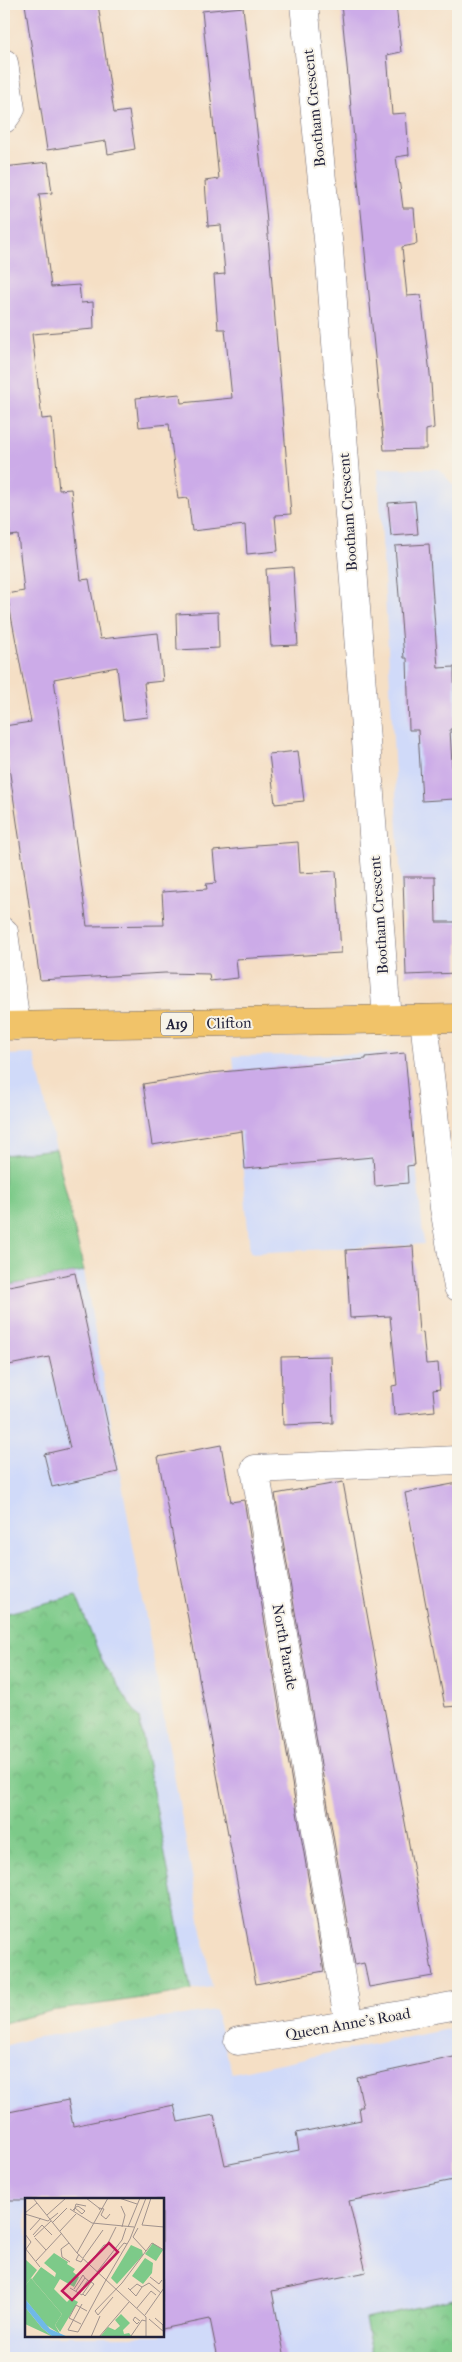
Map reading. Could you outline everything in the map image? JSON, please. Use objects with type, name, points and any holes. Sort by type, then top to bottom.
[{"type":"main road","name":"A19","points":[[424,1019],[458,1018]]},
{"type":"main road","name":"Clifton","points":[[10,1026],[424,1019]]},
{"type":"street","name":"Bootham Crescent","points":[[304,4],[328,249],[388,1020]]},
{"type":"street","points":[[4,62],[11,109],[4,119]]},
{"type":"street","points":[[4,932],[10,1026]]},
{"type":"street","points":[[424,1019],[444,1208],[458,1287]]},
{"type":"street","name":"North Parade","points":[[349,2025],[255,1469],[458,1460]]},
{"type":"street","name":"Queen Anne's Road","points":[[238,2041],[349,2025],[458,2005]]},
{"type":"shaded area","points":[[378,468],[439,469],[458,490],[458,972],[406,975]]},
{"type":"shaded area","points":[[405,1053],[424,1244],[250,1253],[233,1056]]},
{"type":"shaded area","points":[[34,1054],[84,1271],[212,1987],[51,2011],[4,2023],[4,1055]]},
{"type":"shaded area","points":[[215,2010],[232,2073],[458,2027],[458,2358],[4,2358],[4,2046],[32,2038]]},
{"type":"green space","points":[[56,1149],[84,1271],[4,1286],[4,1155]]},
{"type":"green space","points":[[76,1595],[102,1661],[139,1718],[191,1991],[51,2011],[4,2023],[4,1614]]},
{"type":"green space","points":[[458,2298],[458,2358],[373,2358],[365,2319]]},
{"type":"building","points":[[25,4],[98,4],[114,113],[129,111],[135,149],[108,154],[106,141],[47,150]]},
{"type":"building","points":[[341,4],[396,4],[401,52],[387,55],[392,114],[406,113],[409,155],[396,157],[403,208],[414,208],[417,244],[402,247],[407,296],[421,295],[434,428],[426,430],[426,449],[384,450]]},
{"type":"building","points":[[243,7],[266,211],[291,514],[275,515],[278,551],[247,554],[245,525],[192,531],[188,498],[178,499],[169,424],[139,427],[136,398],[180,394],[181,403],[232,398],[225,329],[218,329],[214,275],[225,274],[221,225],[208,226],[205,181],[219,179],[202,11]]},
{"type":"building","points":[[48,162],[52,193],[39,194],[51,287],[79,285],[81,303],[93,302],[94,329],[32,334],[42,419],[52,418],[59,490],[71,489],[81,580],[89,579],[100,639],[158,633],[163,681],[144,683],[148,717],[123,720],[117,667],[54,679],[87,926],[164,925],[162,892],[207,889],[206,884],[216,883],[213,851],[298,842],[300,873],[336,871],[341,953],[236,959],[238,978],[210,981],[209,974],[165,973],[40,980],[4,733],[4,726],[31,722],[7,594],[24,591],[18,535],[10,536],[4,474],[4,167]]},
{"type":"building","points":[[415,501],[418,534],[391,536],[388,503]]},
{"type":"building","points":[[429,544],[438,668],[454,667],[455,729],[450,729],[454,799],[422,801],[418,730],[409,730],[407,658],[404,658],[395,546]]},
{"type":"building","points":[[293,567],[298,645],[271,646],[266,569]]},
{"type":"building","points":[[218,612],[219,648],[177,650],[176,614]]},
{"type":"building","points":[[298,751],[304,801],[275,804],[269,754]]},
{"type":"building","points":[[403,877],[435,877],[436,922],[458,922],[458,973],[406,975]]},
{"type":"building","points":[[405,1053],[415,1165],[407,1166],[408,1183],[375,1186],[373,1157],[245,1169],[242,1131],[152,1145],[143,1084],[210,1073],[366,1059],[366,1057]]},
{"type":"building","points":[[413,1246],[419,1333],[423,1332],[426,1364],[438,1363],[440,1389],[433,1390],[435,1411],[394,1415],[392,1386],[397,1385],[390,1316],[350,1318],[346,1250]]},
{"type":"building","points":[[75,1273],[118,1472],[52,1487],[44,1454],[70,1448],[49,1357],[4,1366],[4,1287]]},
{"type":"building","points":[[331,1356],[333,1423],[283,1425],[281,1357]]},
{"type":"building","points":[[221,1445],[231,1502],[244,1500],[324,1971],[256,1984],[158,1457]]},
{"type":"building","points":[[343,1482],[433,1976],[369,1987],[364,1963],[355,1965],[275,1494]]},
{"type":"building","points":[[458,1483],[458,1706],[445,1707],[405,1493]]},
{"type":"building","points":[[458,2056],[458,2179],[349,2201],[366,2272],[272,2291],[285,2358],[218,2358],[210,2319],[164,2329],[164,2198],[25,2198],[25,2200],[4,2200],[4,2113],[68,2100],[73,2126],[174,2105],[178,2122],[214,2115],[225,2165],[299,2150],[296,2133],[361,2120],[359,2107],[363,2107],[357,2078]]}]
